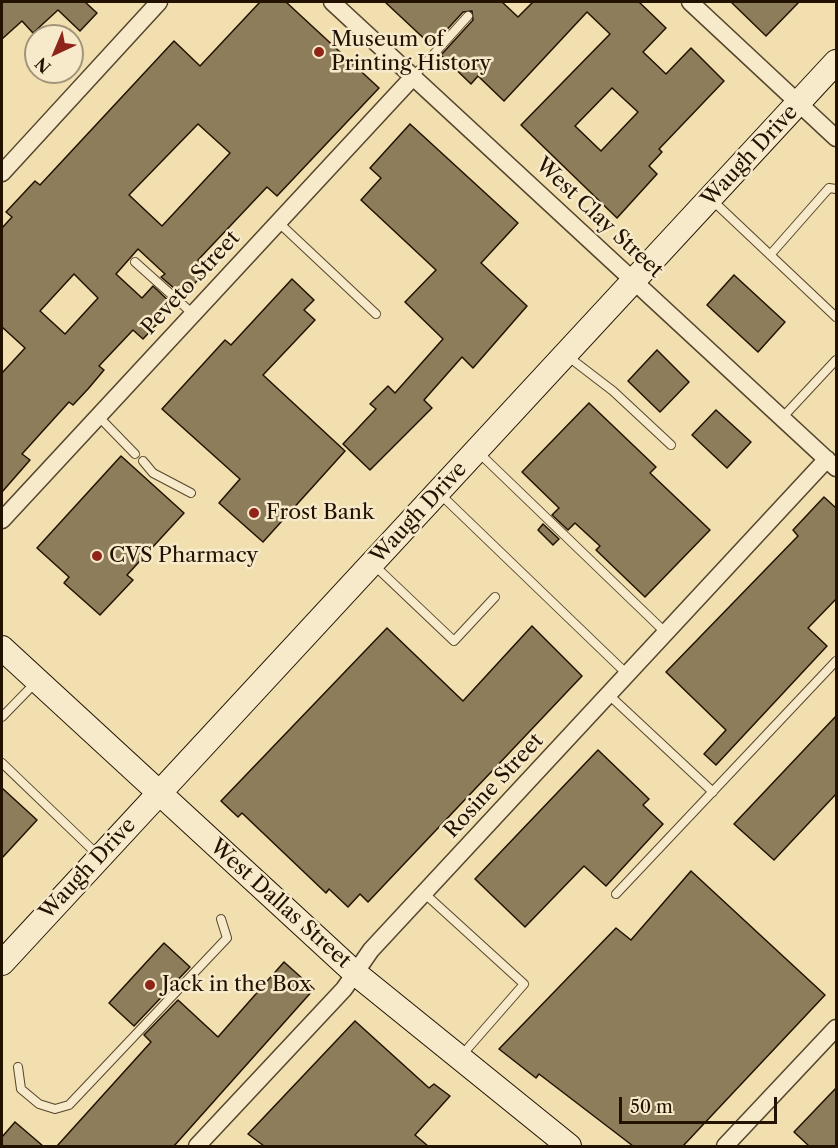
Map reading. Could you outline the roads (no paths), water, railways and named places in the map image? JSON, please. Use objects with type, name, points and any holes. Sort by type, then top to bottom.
[{"type":"main road","name":"Waugh Drive","points":[[2,963],[837,62]]},
{"type":"main road","name":"West Dallas Street","points":[[2,648],[356,973],[569,1146]]},
{"type":"street","points":[[2,173],[159,2]]},
{"type":"street","name":"West Clay Street","points":[[332,2],[832,463]]},
{"type":"street","points":[[690,2],[837,138]]},
{"type":"street","name":"Peveto Street","points":[[2,520],[413,76]]},
{"type":"street","name":"Rosine Street","points":[[198,1146],[344,989],[371,950],[666,633],[832,463]]},
{"type":"street","points":[[725,1146],[837,1028]]},
{"type":"lane","points":[[413,76],[468,16]]},
{"type":"lane","points":[[770,255],[829,188],[837,189]]},
{"type":"lane","points":[[710,199],[837,317]]},
{"type":"lane","points":[[278,222],[376,314]]},
{"type":"lane","points":[[135,262],[193,314]]},
{"type":"lane","points":[[566,355],[613,391],[670,445]]},
{"type":"lane","points":[[782,418],[837,360]]},
{"type":"lane","points":[[98,415],[135,454]]},
{"type":"lane","points":[[476,451],[666,633]]},
{"type":"lane","points":[[143,462],[153,473],[191,493]]},
{"type":"lane","points":[[438,492],[628,675]]},
{"type":"lane","points":[[372,563],[453,641],[495,597]]},
{"type":"lane","points":[[616,894],[837,661]]},
{"type":"lane","points":[[2,717],[37,681]]},
{"type":"lane","points":[[609,695],[713,792]]},
{"type":"lane","points":[[2,763],[100,857]]},
{"type":"lane","points":[[424,893],[524,984],[460,1058]]},
{"type":"lane","points":[[18,1067],[21,1089],[39,1104],[55,1109],[69,1105],[226,938],[221,919]]},
{"type":"place","name":"Museum of Printing History","points":[[319,52]]},
{"type":"place","name":"Frost Bank","points":[[254,513]]},
{"type":"place","name":"CVS Pharmacy","points":[[97,556]]},
{"type":"place","name":"Jack in the Box","points":[[150,985]]}]
